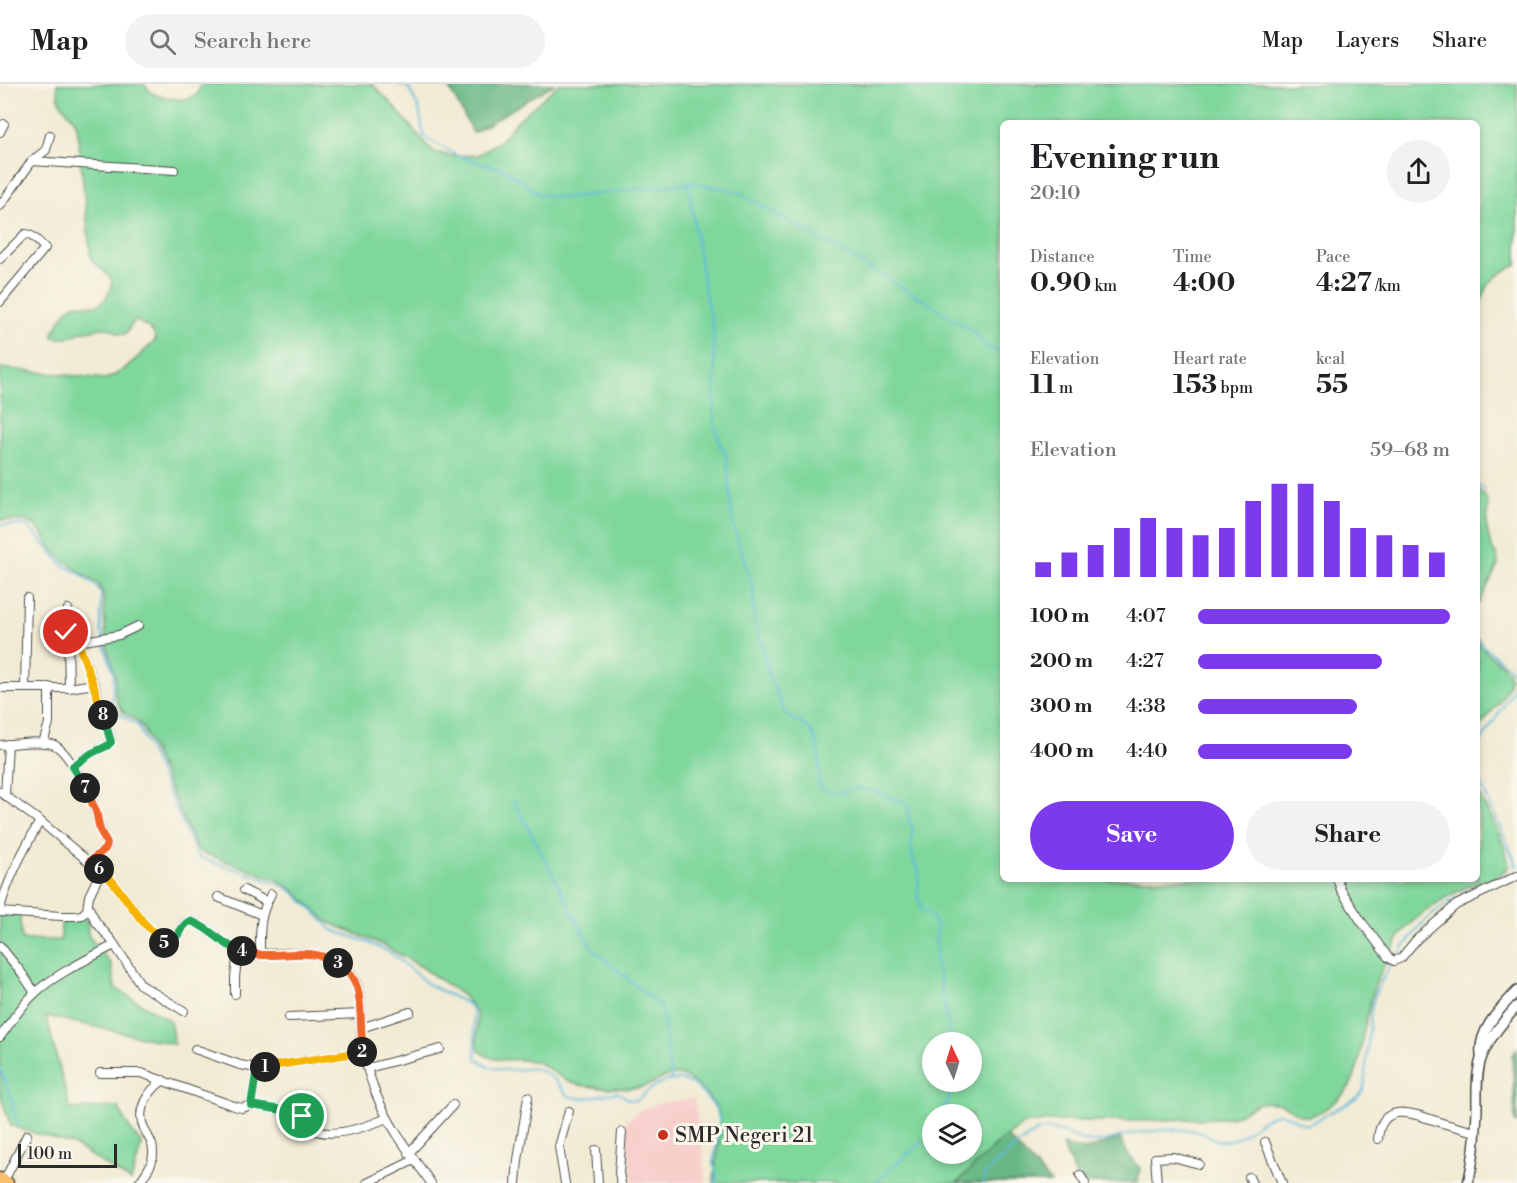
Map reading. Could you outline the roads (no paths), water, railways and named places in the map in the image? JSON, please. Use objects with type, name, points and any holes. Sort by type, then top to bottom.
[{"type":"street","points":[[0,206],[32,161],[46,150],[50,135]]},
{"type":"street","points":[[32,161],[174,170]]},
{"type":"street","points":[[0,259],[25,234],[29,234],[45,248],[0,302]]},
{"type":"street","points":[[25,688],[27,598]]},
{"type":"street","points":[[68,609],[66,632],[69,688]]},
{"type":"street","points":[[68,639],[78,642],[119,635],[138,626]]},
{"type":"street","points":[[73,766],[111,742],[78,642]]},
{"type":"street","points":[[0,688],[69,688],[93,684]]},
{"type":"street","points":[[43,743],[49,723],[49,687]]},
{"type":"street","points":[[90,861],[105,849],[107,844],[100,830],[96,811],[73,766],[61,750],[52,745],[43,743],[4,744],[3,794],[40,821],[113,882],[143,922],[162,942],[173,941],[183,924],[190,921],[238,950],[260,955],[307,953],[321,955],[336,961],[352,974],[360,998],[363,1052],[376,1092],[387,1118],[411,1157],[431,1183]]},
{"type":"street","points":[[40,821],[5,890],[0,910],[82,915],[85,913],[89,896],[101,871]]},
{"type":"street","points":[[1337,882],[1361,921],[1388,957],[1394,960],[1401,958],[1417,939],[1456,905],[1517,876]]},
{"type":"street","points":[[244,890],[267,902]]},
{"type":"street","points":[[260,955],[260,922],[271,894]]},
{"type":"street","points":[[218,897],[262,915]]},
{"type":"street","points":[[88,906],[96,922],[141,985],[184,1011]]},
{"type":"street","points":[[0,1037],[35,993],[50,981],[114,945]]},
{"type":"street","points":[[0,946],[35,993]]},
{"type":"street","points":[[236,994],[235,976],[238,950]]},
{"type":"street","points":[[1482,1058],[1480,1047],[1483,1036],[1500,1008],[1517,991]]},
{"type":"street","points":[[1468,1183],[1473,1160],[1479,1066],[1490,1041],[1517,1006]]},
{"type":"street","points":[[361,1028],[410,1012]]},
{"type":"street","points":[[288,1017],[361,1014]]},
{"type":"street","points":[[368,1068],[440,1048]]},
{"type":"street","points":[[195,1049],[231,1062],[257,1068],[363,1052]]},
{"type":"street","points":[[251,1105],[257,1068]]},
{"type":"street","points":[[100,1073],[141,1073],[234,1106],[245,1108],[251,1105],[298,1113],[307,1127],[320,1132],[354,1130],[387,1118]]},
{"type":"street","points":[[139,1183],[149,1167],[153,1154],[152,1142],[142,1124],[143,1110],[147,1094],[163,1080]]},
{"type":"street","points":[[516,1183],[528,1097]]},
{"type":"street","points":[[367,1183],[411,1157],[453,1105]]},
{"type":"street","points":[[565,1183],[559,1147],[569,1111]]},
{"type":"street","points":[[1378,1139],[1383,1122],[1388,1116],[1400,1112],[1421,1115],[1475,1132]]},
{"type":"street","points":[[619,1183],[622,1132]]},
{"type":"street","points":[[4,1181],[27,1135]]},
{"type":"street","points":[[1264,1142],[1282,1183]]},
{"type":"street","points":[[596,1150],[598,1183]]},
{"type":"street","points":[[1157,1183],[1155,1158],[1173,1157],[1199,1164]]},
{"type":"street","points":[[1080,1175],[1085,1183]]},
{"type":"waterway","points":[[398,84],[408,87],[419,109],[424,137],[458,156],[505,170],[539,194],[564,198],[688,183],[706,299],[713,326],[714,418],[720,446],[726,453],[733,524],[753,588],[754,621],[768,672],[784,711],[789,717],[807,727],[815,738],[820,763],[819,786],[829,792],[840,793],[858,787],[908,804],[909,820],[913,828],[911,850],[919,871],[918,898],[922,910],[931,915],[936,925],[936,962],[950,1032]]},
{"type":"waterway","points":[[440,86],[444,84]]},
{"type":"waterway","points":[[688,183],[741,193],[932,305],[969,328],[987,347],[1000,352]]},
{"type":"waterway","points":[[1480,487],[1485,489]]},
{"type":"waterway","points":[[0,525],[27,525],[64,566],[79,573],[95,585],[101,593],[101,630],[114,674],[112,701],[117,712],[138,725],[198,857],[282,885],[311,908],[332,930],[391,953],[429,985],[468,1004],[473,1011],[476,1058],[488,1067],[505,1070],[531,1068],[543,1072],[553,1078],[568,1096],[582,1099],[618,1092],[629,1100],[637,1100],[657,1085],[672,1080],[687,1082],[695,1086],[712,1103],[718,1115],[719,1129],[714,1160],[717,1183]]},
{"type":"waterway","points":[[1480,644],[1513,671],[1515,679],[1512,692],[1480,743]]},
{"type":"waterway","points":[[1480,782],[1517,866]]},
{"type":"waterway","points":[[514,801],[591,947],[661,1007],[671,1081]]},
{"type":"waterway","points":[[1398,955],[1430,916],[1453,900],[1478,887],[1517,872]]},
{"type":"waterway","points":[[983,1183],[985,1174],[1019,1144],[1039,1131],[1052,1130],[1086,1141],[1097,1142],[1159,1130],[1192,1130],[1221,1141],[1237,1138],[1264,1119],[1278,1114],[1286,1115],[1307,1125],[1316,1121],[1349,1103],[1364,1088],[1372,1003],[1392,963]]},
{"type":"waterway","points":[[0,1069],[18,1124]]},
{"type":"waterway","points":[[946,1104],[950,1092]]},
{"type":"waterway","points":[[875,1183],[922,1142]]},
{"type":"place","name":"SMP Negeri 21","points":[[663,1135]]}]
